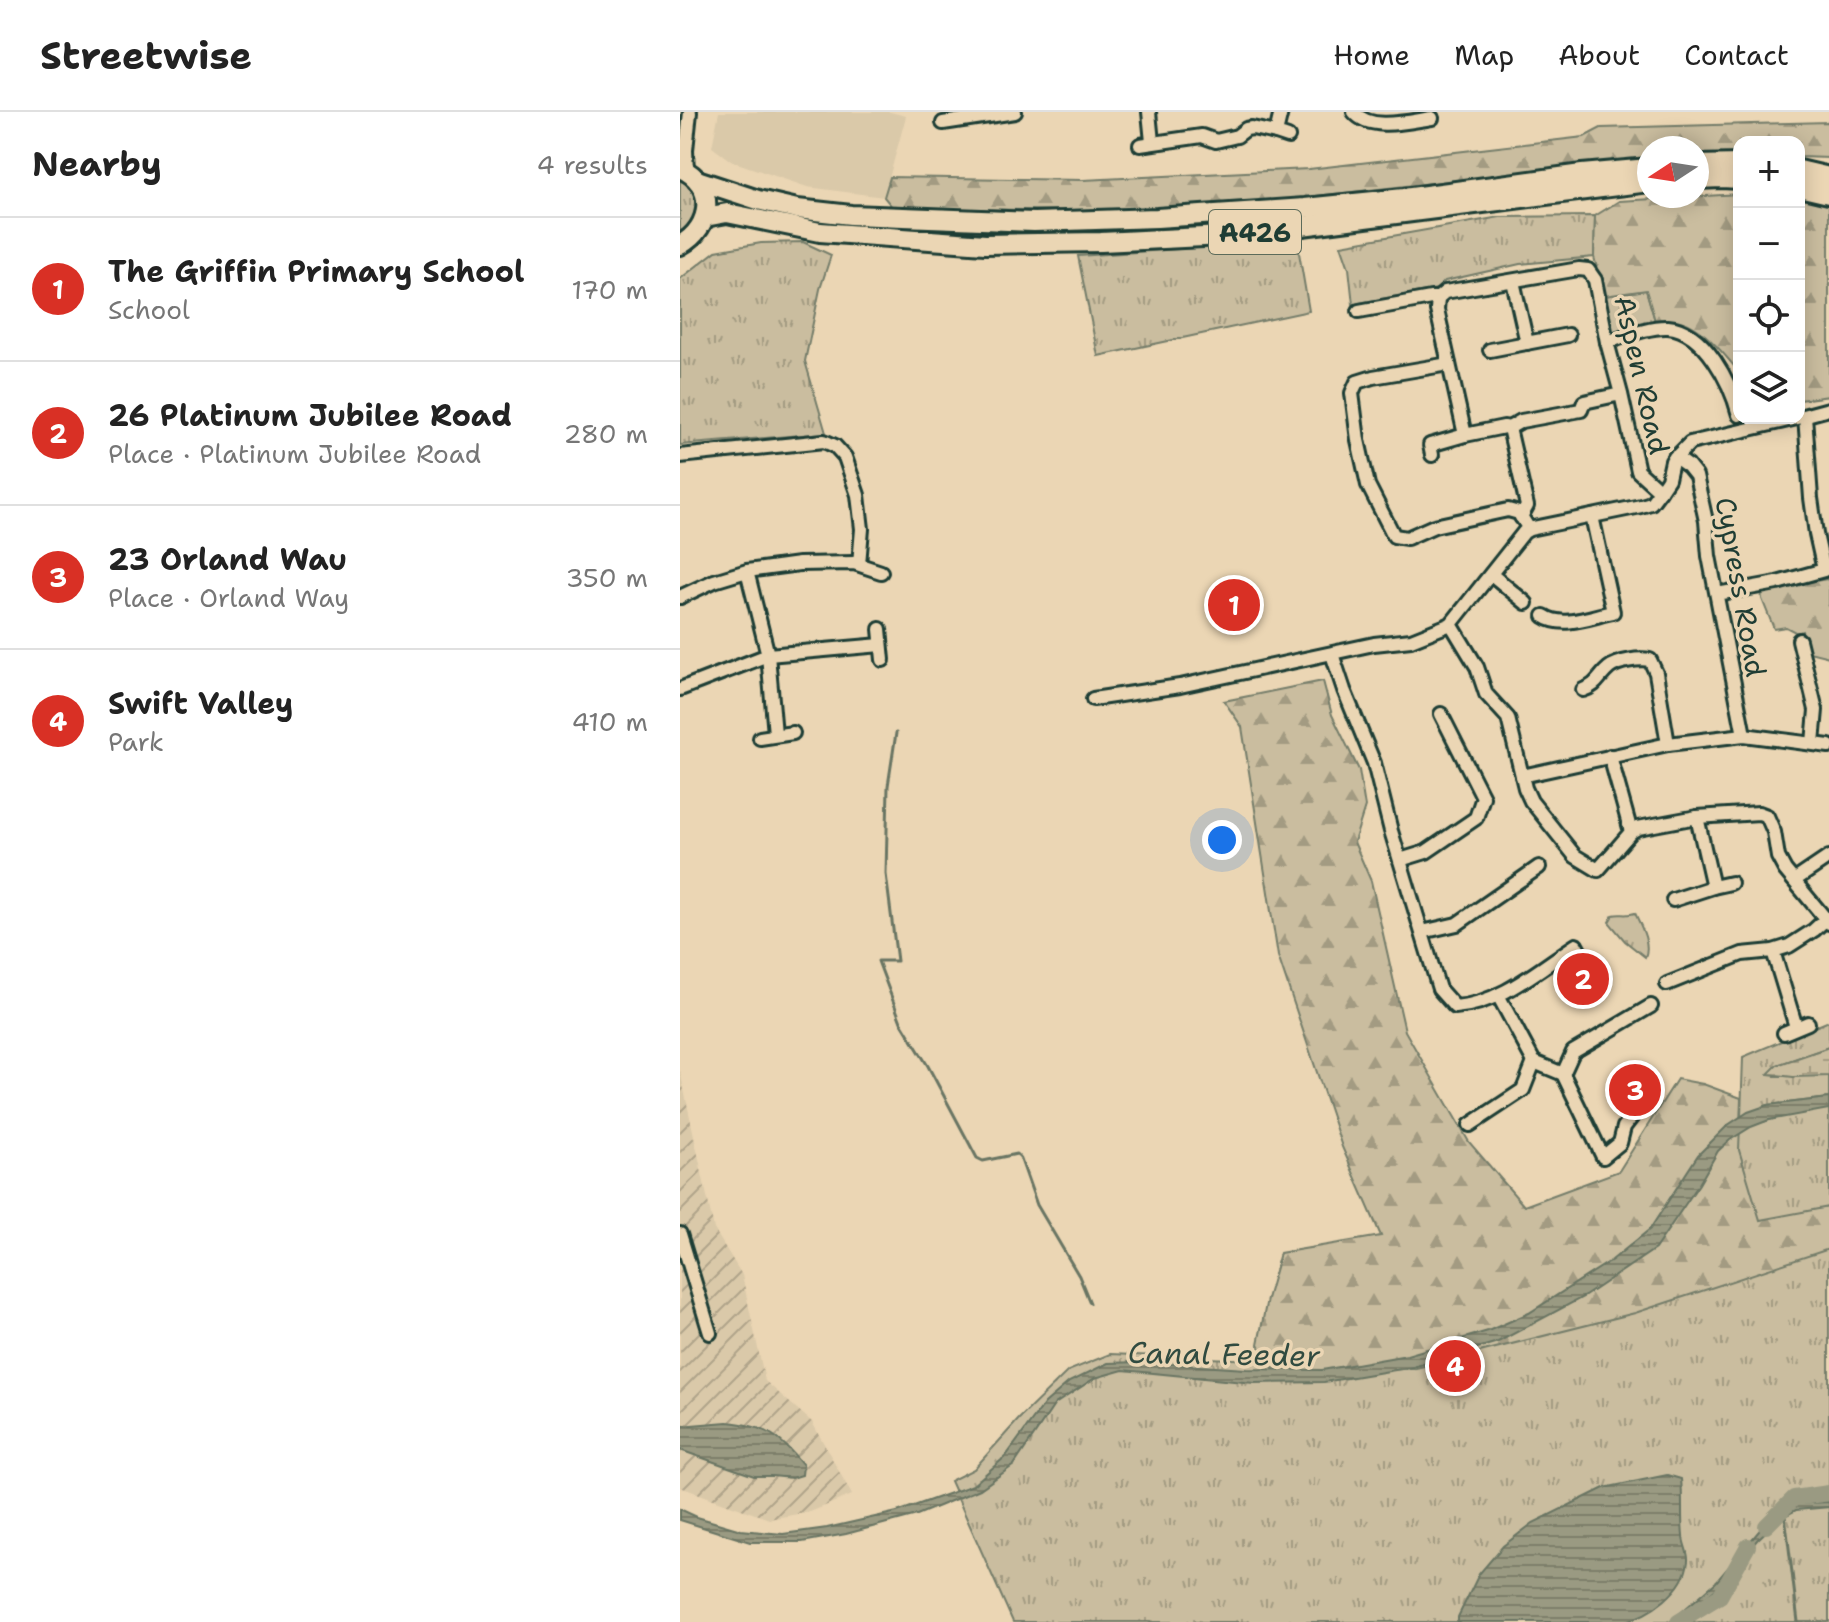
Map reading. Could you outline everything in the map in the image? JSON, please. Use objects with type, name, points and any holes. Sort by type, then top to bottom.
[{"type":"highway","points":[[1709,165],[1733,164]]},
{"type":"highway","name":"A426","points":[[705,217],[727,213],[820,232],[852,225],[1157,218],[1404,198],[1637,169]]},
{"type":"highway","points":[[1805,171],[1829,177]]},
{"type":"highway","points":[[680,245],[700,229],[707,204],[704,191],[688,173]]},
{"type":"highway","name":"A426","points":[[688,173],[758,200],[852,225],[985,244],[1224,236],[1637,184]]},
{"type":"highway","points":[[1709,179],[1733,179]]},
{"type":"highway","points":[[1805,188],[1829,194]]},
{"type":"street","points":[[688,173],[686,150],[690,112]]},
{"type":"street","points":[[943,123],[1015,112]]},
{"type":"street","points":[[1149,112],[1146,144],[1202,136],[1216,141],[1237,136],[1252,128],[1282,135],[1281,112]]},
{"type":"street","points":[[1354,112],[1359,118],[1390,125],[1432,118]]},
{"type":"street","name":"Aspen Road","points":[[1359,311],[1438,298],[1445,292],[1588,270],[1595,280],[1638,471],[1660,491]]},
{"type":"street","points":[[1513,281],[1527,343]]},
{"type":"street","points":[[1438,298],[1437,310],[1465,435]]},
{"type":"street","points":[[1607,342],[1653,329],[1667,327],[1683,330],[1711,353],[1733,402]]},
{"type":"street","points":[[1490,350],[1568,335]]},
{"type":"street","points":[[1449,364],[1357,382],[1352,393],[1368,485],[1394,536],[1400,538],[1434,526],[1508,510],[1519,513],[1529,529]]},
{"type":"street","points":[[1432,455],[1430,445],[1465,435],[1509,428],[1521,421],[1581,410],[1584,402],[1621,394]]},
{"type":"street","points":[[1805,416],[1829,409]]},
{"type":"street","points":[[1093,699],[1220,678],[1374,644],[1411,640],[1451,624],[1524,532],[1651,503],[1668,479],[1675,457],[1690,443],[1733,424]]},
{"type":"street","points":[[1717,594],[1826,570],[1811,498],[1801,424]]},
{"type":"street","points":[[1509,428],[1527,506],[1521,517]]},
{"type":"street","points":[[680,456],[824,441],[835,446],[845,457],[858,495],[862,529],[859,564]]},
{"type":"street","name":"Cypress Road","points":[[1675,457],[1696,476],[1744,735]]},
{"type":"street","points":[[1544,616],[1552,622],[1566,622],[1613,612],[1592,516]]},
{"type":"street","points":[[680,595],[747,571],[799,564],[854,563],[881,572]]},
{"type":"street","points":[[747,571],[768,655],[775,734]]},
{"type":"street","points":[[1491,574],[1526,603]]},
{"type":"street","points":[[1451,624],[1477,667],[1486,694],[1508,718],[1531,801],[1575,856],[1598,870],[1638,828],[1697,817],[1759,813],[1767,816],[1774,832],[1778,857],[1785,870],[1828,921],[1789,946],[1742,954],[1667,984]]},
{"type":"street","points":[[880,629],[883,660]]},
{"type":"street","points":[[1799,640],[1816,710],[1813,743]]},
{"type":"street","points":[[680,689],[768,655],[881,645]]},
{"type":"street","points":[[1332,654],[1374,763],[1439,989],[1455,1007],[1472,1006],[1498,995],[1576,945],[1595,980]]},
{"type":"street","points":[[1583,690],[1596,684],[1612,666],[1650,660],[1656,673],[1668,744]]},
{"type":"street","points":[[1400,860],[1426,852],[1476,818],[1483,797],[1441,714]]},
{"type":"street","points":[[760,738],[793,733]]},
{"type":"street","points":[[1522,776],[1668,744],[1744,735],[1829,746]]},
{"type":"street","points":[[1610,756],[1631,832]]},
{"type":"street","points":[[1697,817],[1713,887]]},
{"type":"street","points":[[1795,880],[1829,857]]},
{"type":"street","points":[[1422,932],[1457,924],[1539,867]]},
{"type":"street","points":[[1673,900],[1731,883]]},
{"type":"street","points":[[1773,951],[1796,1028]]},
{"type":"street","points":[[1498,995],[1534,1062],[1563,1074],[1603,1157],[1620,1143],[1624,1127],[1651,1092]]},
{"type":"street","points":[[1563,1074],[1573,1052],[1651,1006]]},
{"type":"street","points":[[1470,1125],[1523,1090],[1534,1062]]},
{"type":"street","points":[[680,1234],[710,1333]]},
{"type":"shaded area","points":[[719,112],[890,112],[906,116],[884,197],[807,187],[731,161],[712,147]]},
{"type":"shaded area","points":[[680,1071],[714,1229],[742,1275],[765,1381],[812,1422],[852,1495],[810,1512],[769,1519],[680,1487]]},
{"type":"shaded area","points":[[1829,1098],[1829,1109],[1769,1120],[1730,1140],[1718,1151],[1655,1249],[1585,1296],[1498,1342],[1413,1367],[1324,1382],[1254,1383],[1123,1370],[1095,1378],[1055,1404],[1014,1465],[980,1489],[917,1515],[802,1542],[750,1542],[680,1520],[680,1509],[741,1530],[783,1534],[827,1528],[897,1512],[973,1485],[1006,1456],[1045,1403],[1069,1382],[1108,1363],[1322,1370],[1407,1355],[1488,1331],[1529,1313],[1612,1260],[1650,1229],[1698,1155],[1728,1125],[1748,1112],[1768,1105]]},
{"type":"shaded area","points":[[727,1422],[762,1429],[779,1439],[803,1465],[802,1475],[792,1478],[754,1476],[680,1450],[680,1426]]},
{"type":"shaded area","points":[[1667,1475],[1681,1479],[1683,1539],[1688,1561],[1673,1592],[1654,1608],[1622,1622],[1458,1622],[1479,1574],[1503,1546],[1533,1523],[1604,1488]]},
{"type":"shaded area","points":[[1829,1502],[1829,1507],[1796,1510],[1779,1519],[1719,1586],[1679,1622],[1670,1622],[1716,1582],[1769,1519],[1793,1504]]},
{"type":"green space","points":[[1829,122],[1829,158],[1805,157],[1805,136],[1733,136],[1733,155],[1709,156],[1709,136],[1637,136],[1637,161],[1272,201],[1101,211],[893,208],[884,197],[890,177],[1083,180],[1309,169],[1584,137],[1601,128]]},
{"type":"green space","points":[[680,177],[695,194],[698,217],[680,237]]},
{"type":"green space","points":[[1733,194],[1733,365],[1708,338],[1689,324],[1668,320],[1656,324],[1646,290],[1604,296],[1594,257],[1595,216],[1619,201],[1637,200],[1637,208],[1709,208],[1709,196]]},
{"type":"green space","points":[[1805,198],[1829,204],[1829,396],[1805,399]]},
{"type":"green space","points":[[1595,216],[1594,257],[1520,264],[1445,281],[1437,289],[1353,304],[1349,268],[1341,245],[1500,217]]},
{"type":"green space","points":[[1297,241],[1309,311],[1098,356],[1078,256]]},
{"type":"green space","points":[[803,242],[831,255],[820,289],[805,361],[826,433],[680,445],[680,279],[716,251],[761,243]]},
{"type":"green space","points":[[1646,290],[1656,324],[1617,333],[1612,331],[1604,296]]},
{"type":"green space","points":[[1827,579],[1829,657],[1809,652],[1802,631],[1797,633],[1786,627],[1774,629],[1761,590]]},
{"type":"green space","points":[[1323,681],[1332,715],[1359,770],[1365,807],[1354,842],[1371,881],[1405,1031],[1469,1142],[1524,1206],[1619,1171],[1677,1079],[1703,1084],[1741,1098],[1739,1150],[1760,1220],[1829,1207],[1829,1249],[1635,1313],[1416,1368],[1280,1378],[1258,1344],[1280,1253],[1381,1236],[1342,1147],[1278,956],[1242,727],[1224,701]]},
{"type":"green space","points":[[1635,913],[1646,941],[1645,957],[1625,941],[1609,922],[1613,915]]},
{"type":"green space","points":[[1829,1021],[1829,1047],[1777,1065],[1775,1076],[1829,1076],[1829,1098],[1768,1105],[1741,1117],[1743,1057]]},
{"type":"green space","points":[[1829,1047],[1829,1076],[1768,1074],[1777,1065]]},
{"type":"green space","points":[[1829,1103],[1829,1622],[1013,1622],[950,1481],[974,1469],[1068,1371],[1110,1354],[1282,1361],[1735,1130]]},
{"type":"waterway","points":[[896,733],[888,786],[886,874],[897,961],[878,961],[901,1022],[977,1158],[983,1161],[1017,1154],[1020,1157],[1037,1205],[1079,1276],[1090,1303]]},
{"type":"waterway","points":[[1766,1526],[1794,1498],[1829,1493]]},
{"type":"waterway","points":[[1784,1507],[1798,1622]]},
{"type":"waterway","points":[[1678,1622],[1720,1596],[1748,1546]]},
{"type":"place","name":"The Griffin Primary School","points":[[1234,605]]},
{"type":"place","name":"26 Platinum Jubilee Road","points":[[1583,979]]},
{"type":"place","name":"23 Orland Wau","points":[[1635,1090]]},
{"type":"place","name":"Swift Valley","points":[[1455,1366]]},
{"type":"water label","name":"Canal Feeder","points":[[1224,1354]]}]
